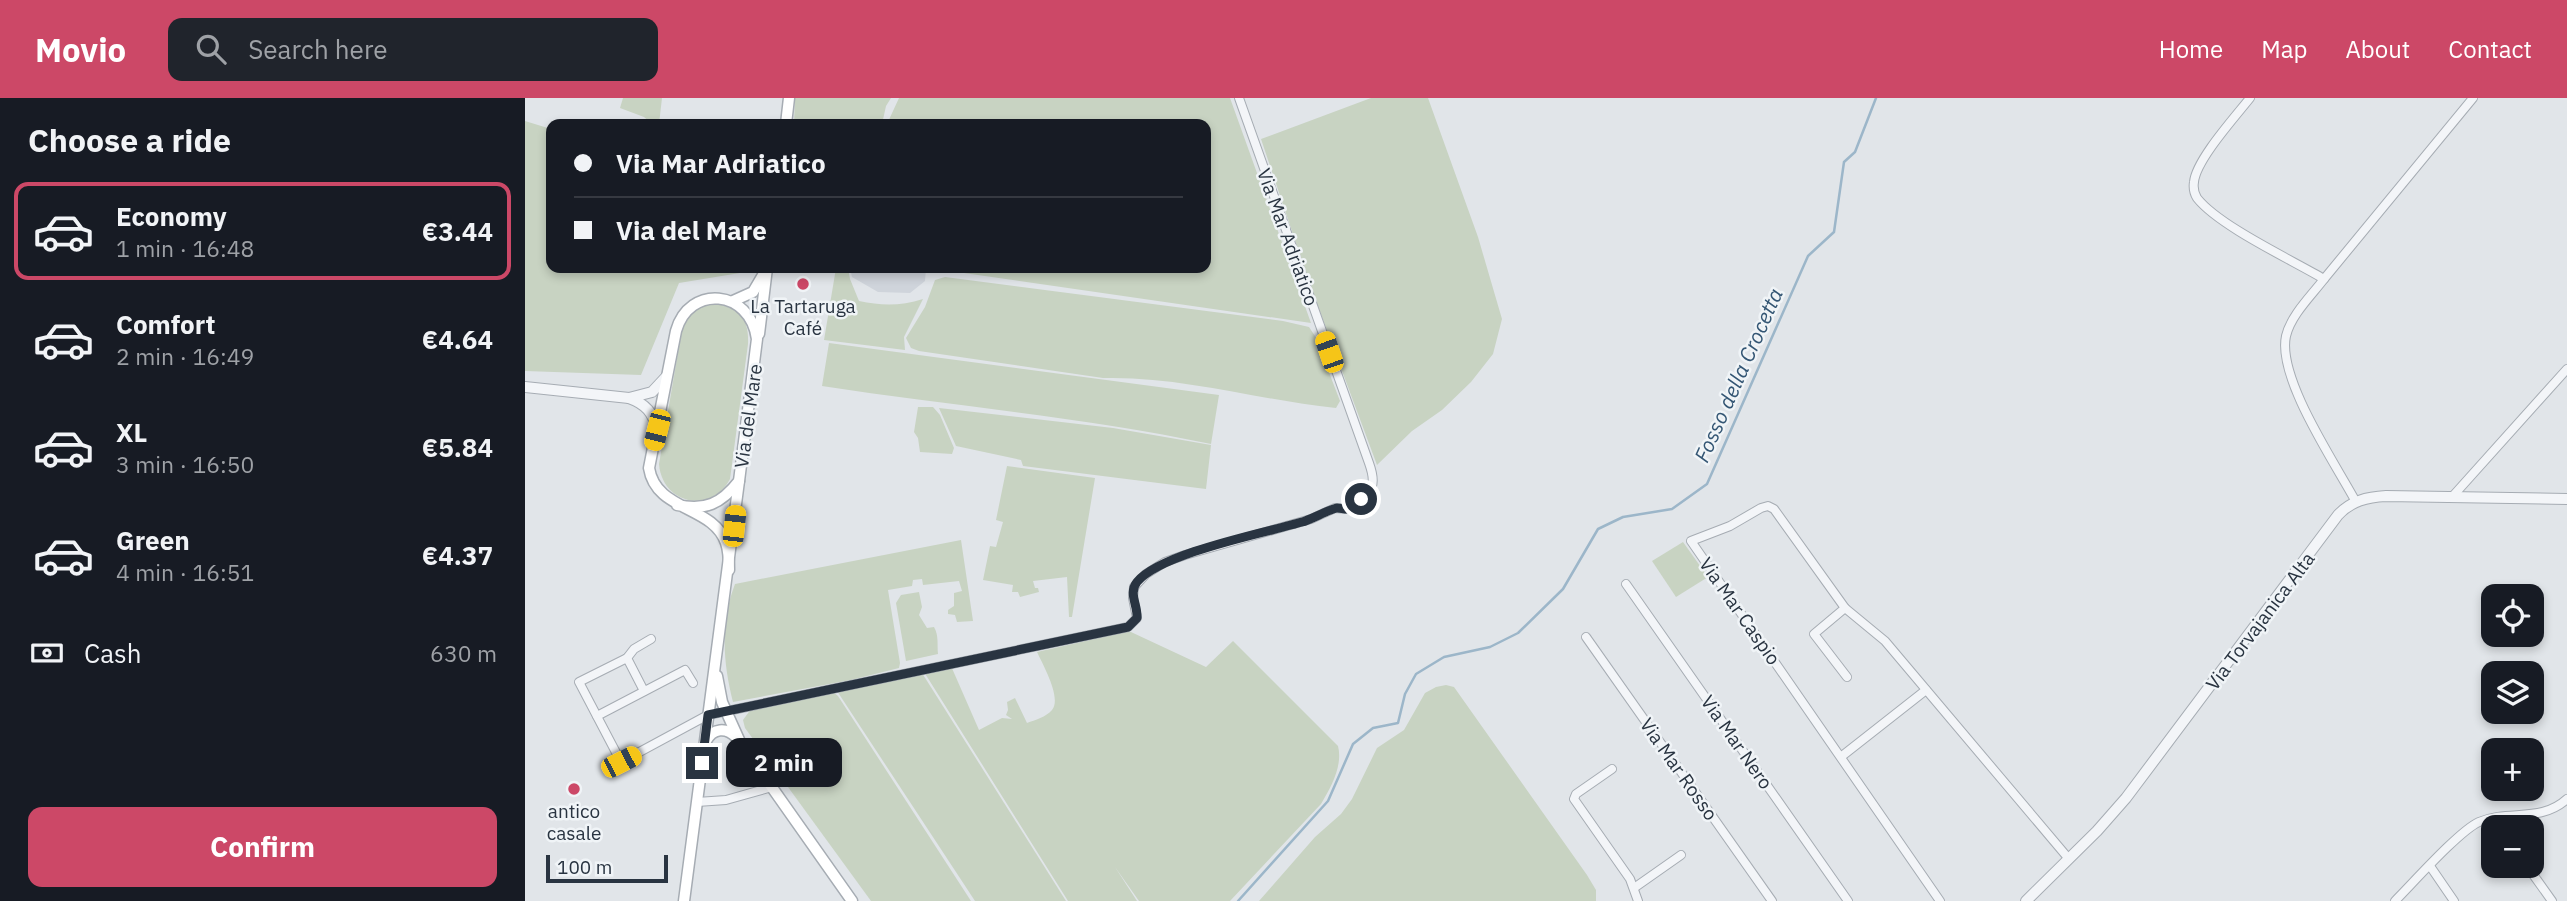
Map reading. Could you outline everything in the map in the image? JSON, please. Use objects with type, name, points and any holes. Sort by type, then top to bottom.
[{"type":"main road","points":[[787,119],[789,98]]},
{"type":"main road","name":"Via del Mare","points":[[733,302],[755,290],[764,273]]},
{"type":"main road","name":"Via del Mare","points":[[684,901],[765,273]]},
{"type":"main road","name":"Via del Mare","points":[[729,570],[727,547],[719,530],[660,492],[650,475],[650,461],[677,327],[688,310],[707,300],[733,302],[741,306],[752,320],[757,350]]},
{"type":"main road","name":"Via del Mare","points":[[677,505],[695,508],[712,505],[729,494],[739,481]]},
{"type":"main road","points":[[714,660],[725,711],[740,742]]},
{"type":"main road","points":[[705,744],[711,734],[719,730],[729,731],[740,742],[852,901]]},
{"type":"street","name":"Via Mar Adriatico","points":[[725,711],[1128,627],[1137,618],[1134,587],[1141,578],[1161,565],[1191,553],[1311,519],[1335,508],[1347,509],[1373,487],[1375,480],[1239,98]]},
{"type":"street","points":[[2250,98],[2198,168],[2194,182],[2195,194],[2232,226],[2324,279]]},
{"type":"street","points":[[2473,98],[2324,279],[2290,327],[2286,338],[2286,361],[2295,390],[2356,502],[2386,496],[2567,499]]},
{"type":"street","points":[[2452,497],[2567,369]]},
{"type":"street","points":[[525,387],[629,398],[652,392],[668,374]]},
{"type":"street","points":[[629,398],[646,407],[653,416],[657,430]]},
{"type":"street","name":"Via Torvajanica Alta","points":[[2026,901],[2131,793],[2338,515],[2356,502]]},
{"type":"street","name":"Via Mar Caspio","points":[[1845,608],[1775,510],[1770,507],[1761,508],[1730,527],[1691,541],[1940,901]]},
{"type":"street","name":"Via Mar Nero","points":[[1626,584],[1848,901]]},
{"type":"street","points":[[1847,677],[1814,634],[1845,608],[1885,641],[2069,859]]},
{"type":"street","name":"Via Mar Rosso","points":[[1586,637],[1772,901]]},
{"type":"street","points":[[651,639],[634,649],[627,658],[579,682],[621,762],[708,715],[725,711]]},
{"type":"street","points":[[627,658],[644,691]]},
{"type":"street","points":[[597,716],[685,670],[692,683]]},
{"type":"street","points":[[1842,756],[1926,690]]},
{"type":"street","points":[[1612,769],[1576,794],[1574,799],[1633,888],[1637,901]]},
{"type":"street","points":[[697,802],[726,800],[772,787]]},
{"type":"street","points":[[2528,815],[2540,814],[2560,806],[2567,799]]},
{"type":"street","points":[[2560,806],[2567,813]]},
{"type":"street","points":[[2395,901],[2468,829],[2481,821]]},
{"type":"street","points":[[1633,888],[1681,855]]},
{"type":"street","points":[[2430,866],[2454,901]]},
{"type":"street","points":[[2536,878],[2552,901]]},
{"type":"shaded area","points":[[851,273],[926,273],[925,281],[910,293],[878,292],[852,277]]},
{"type":"green space","points":[[623,98],[662,98],[660,119],[646,119],[620,108]]},
{"type":"green space","points":[[795,98],[891,98],[883,119],[794,119]]},
{"type":"green space","points":[[899,98],[1230,98],[1311,323],[964,273],[1211,273],[1211,119],[889,119]]},
{"type":"green space","points":[[1371,98],[1428,98],[1478,237],[1502,319],[1493,354],[1471,382],[1442,410],[1412,431],[1377,465],[1309,282],[1261,139]]},
{"type":"green space","points":[[525,121],[546,127],[546,273],[740,273],[679,283],[641,375],[525,371]]},
{"type":"green space","points":[[835,273],[849,273],[859,301],[891,304],[923,299],[904,337],[905,350],[824,340]]},
{"type":"green space","points":[[945,277],[1283,321],[1309,327],[1340,401],[1336,408],[1162,381],[1103,378],[911,348],[906,338],[925,307],[935,280]]},
{"type":"green space","points":[[713,303],[730,308],[741,315],[747,327],[748,344],[730,479],[722,490],[711,497],[700,501],[689,500],[678,496],[669,488],[662,478],[659,464],[682,329],[694,312]]},
{"type":"green space","points":[[829,343],[1219,395],[1211,444],[1066,419],[822,386]]},
{"type":"green space","points":[[918,407],[933,407],[940,415],[954,448],[952,454],[920,452],[918,438],[914,432]]},
{"type":"green space","points":[[939,408],[1113,428],[1211,445],[1206,489],[1023,466],[1021,460],[956,446]]},
{"type":"green space","points":[[1007,466],[1095,478],[1072,617],[1069,617],[1067,577],[1033,581],[1039,592],[1020,597],[1018,592],[1012,592],[1013,585],[983,580],[990,546],[996,547],[1003,522],[996,520]]},
{"type":"green space","points":[[961,540],[973,621],[957,622],[955,615],[948,614],[948,610],[954,606],[954,593],[962,591],[959,581],[923,585],[922,579],[913,580],[912,586],[888,590],[899,668],[851,680],[733,702],[727,673],[725,628],[735,584]]},
{"type":"green space","points":[[1683,542],[1708,577],[1676,597],[1652,561]]},
{"type":"green space","points":[[919,592],[922,607],[919,615],[927,628],[934,627],[938,654],[906,661],[896,603],[901,595]]},
{"type":"green space","points":[[1131,632],[1206,667],[1233,641],[1338,746],[1337,769],[1321,804],[1230,901],[1139,901],[1115,867],[1137,901],[1068,901],[924,672],[951,666],[979,730],[1002,718],[1012,719],[1006,715],[1007,702],[1015,698],[1027,723],[1047,715],[1052,710],[1055,698],[1037,652]]},
{"type":"green space","points":[[922,673],[1066,901],[975,901],[837,691]]},
{"type":"green space","points":[[1446,685],[1454,687],[1587,875],[1596,890],[1596,901],[1259,901],[1315,837],[1341,814],[1352,799],[1377,748],[1404,730],[1425,693]]},
{"type":"green space","points":[[832,691],[838,696],[971,901],[871,901],[745,728],[743,720],[751,709]]},
{"type":"waterway","name":"Fosso della Crocetta","points":[[1238,901],[1328,801],[1353,744],[1373,728],[1398,723],[1405,694],[1416,674],[1444,657],[1490,647],[1518,633],[1563,589],[1598,529],[1623,517],[1672,509],[1707,484],[1808,256],[1834,232],[1844,162],[1855,152],[1876,98]]},
{"type":"place","name":"La Tartaruga Café","points":[[803,284]]},
{"type":"place","name":"antico casale","points":[[574,789]]},
{"type":"route","points":[[702,763],[708,715],[1128,627],[1137,618],[1134,587],[1141,578],[1161,565],[1191,553],[1311,519],[1335,508],[1347,509],[1361,499]]}]
